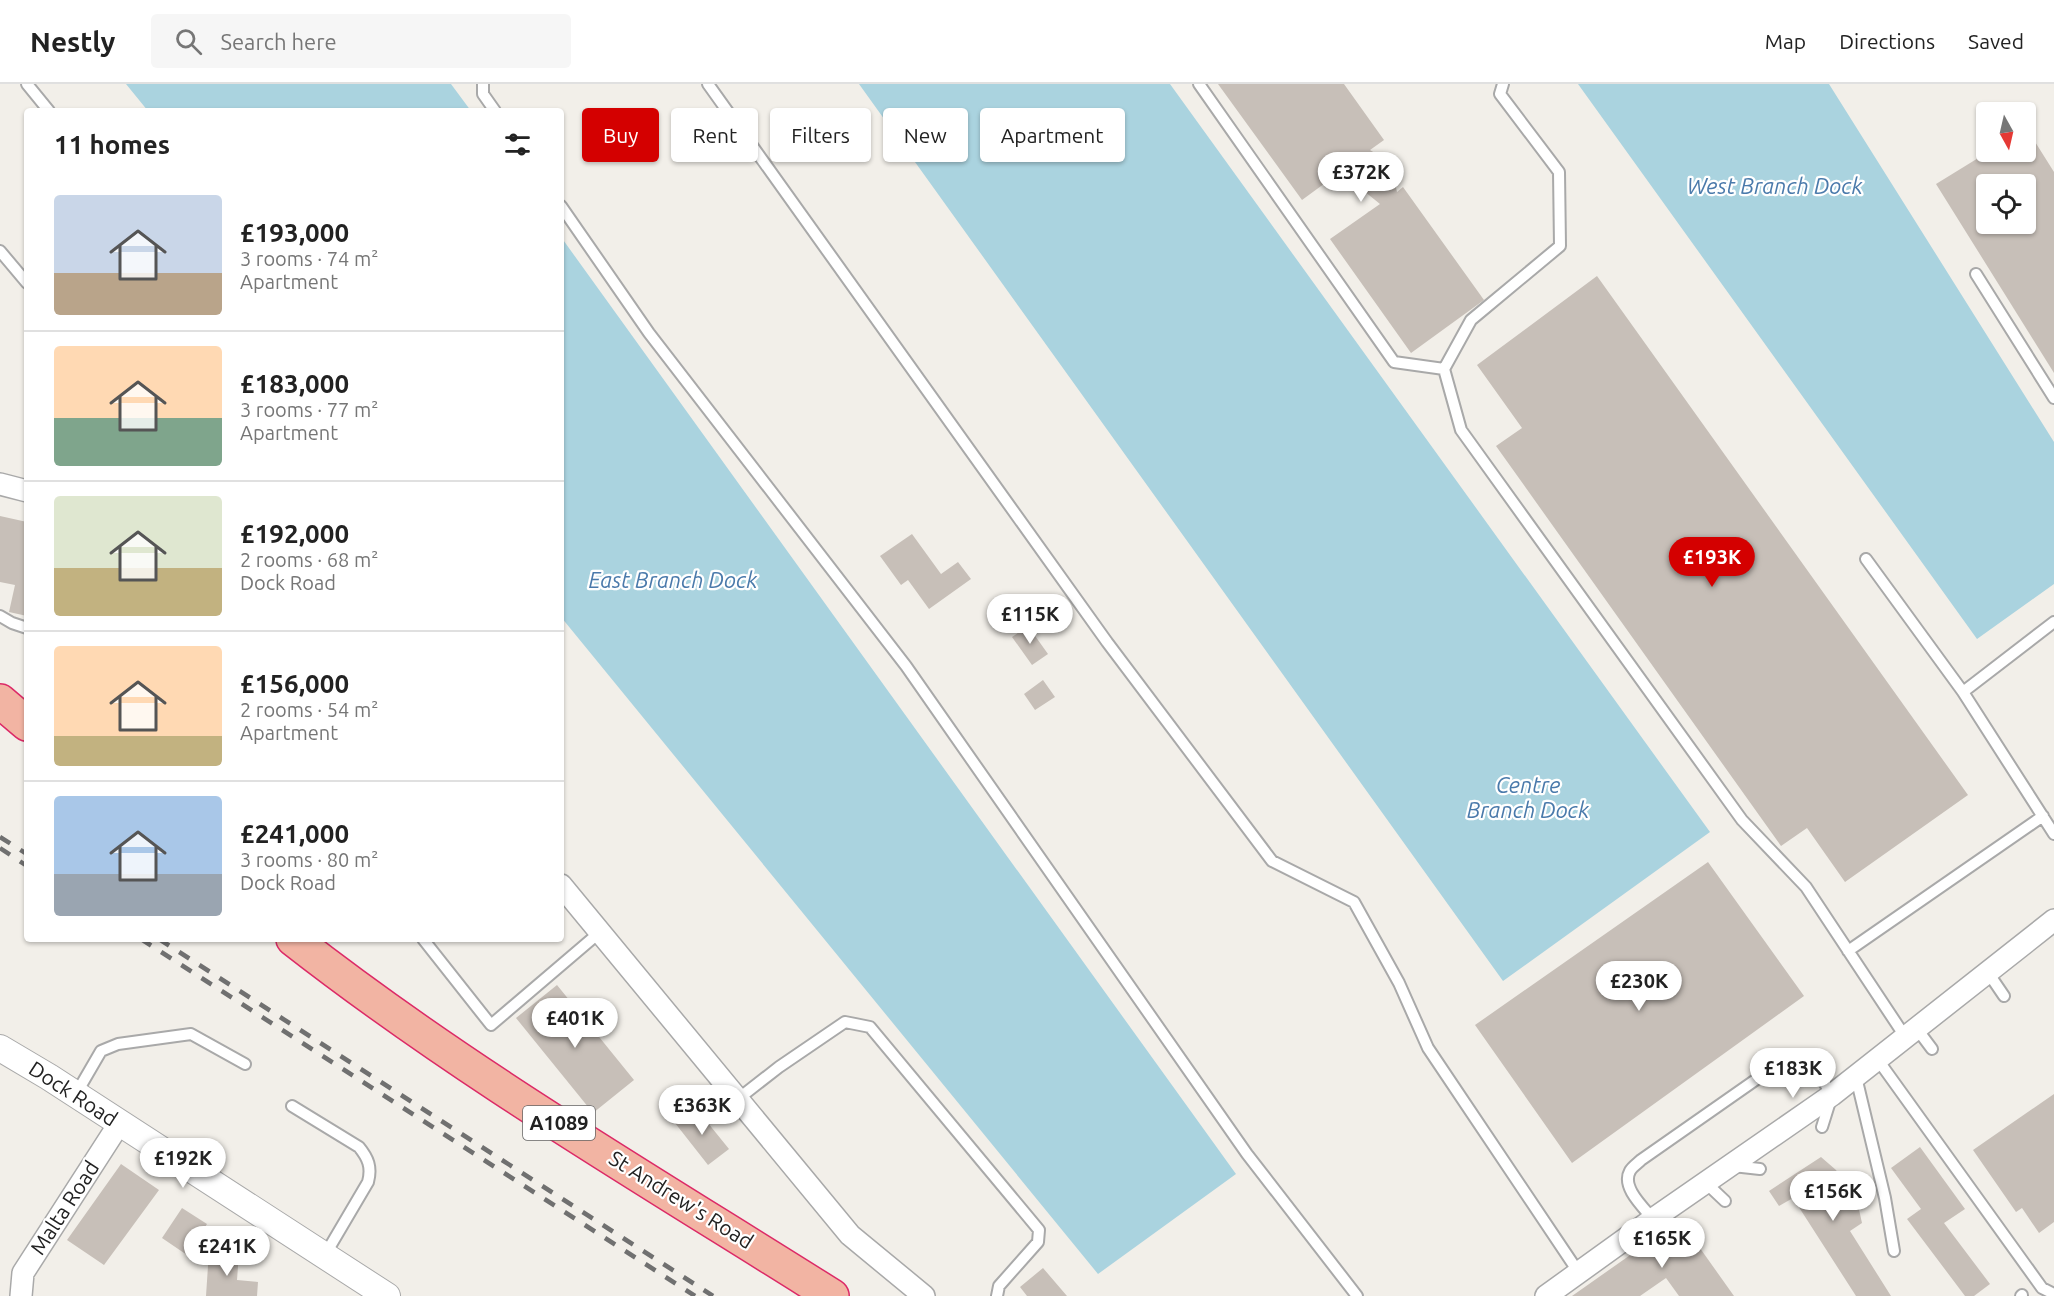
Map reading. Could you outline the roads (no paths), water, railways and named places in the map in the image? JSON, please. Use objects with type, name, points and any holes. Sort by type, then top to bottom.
[{"type":"highway","points":[[0,701],[24,721]]},
{"type":"highway","name":"St Andrew's Road","points":[[297,942],[349,982],[484,1076],[832,1296]]},
{"type":"street","points":[[0,484],[24,490]]},
{"type":"street","points":[[564,889],[850,1235],[924,1296]]},
{"type":"street","points":[[1546,1296],[1832,1095],[1987,971],[2052,926]]},
{"type":"street","name":"Dock Road","points":[[0,1048],[387,1296]]},
{"type":"street","name":"Malta Road","points":[[21,1296],[23,1273],[119,1124]]},
{"type":"lane","points":[[27,84],[47,108]]},
{"type":"lane","points":[[483,84],[483,94],[493,108]]},
{"type":"lane","points":[[708,84],[1107,642],[1272,861],[1354,902],[1399,983],[1428,1048],[1579,1273]]},
{"type":"lane","points":[[1199,84],[1394,362],[1444,369]]},
{"type":"lane","points":[[1503,84],[1500,94],[1559,172],[1560,246],[1471,320],[1444,369],[1461,430],[1742,820],[1806,887],[1848,951],[1911,1033],[1932,1049]]},
{"type":"lane","points":[[564,210],[650,333],[906,666],[1246,1154],[1357,1296]]},
{"type":"lane","points":[[0,251],[24,279]]},
{"type":"lane","points":[[1976,274],[2054,398]]},
{"type":"lane","points":[[1866,559],[1963,692],[2054,834]]},
{"type":"lane","points":[[0,616],[24,627]]},
{"type":"lane","points":[[1963,692],[2054,622]]},
{"type":"lane","points":[[1848,951],[2043,816]]},
{"type":"lane","points":[[425,942],[491,1025],[600,932]]},
{"type":"lane","points":[[1987,971],[2004,996]]},
{"type":"lane","points":[[738,1099],[778,1067],[844,1022],[870,1027],[1039,1230],[1038,1242],[999,1286],[997,1296]]},
{"type":"lane","points":[[75,1094],[101,1051],[118,1044],[191,1034],[245,1064]]},
{"type":"lane","points":[[1653,1219],[1636,1199],[1628,1183],[1629,1172],[1641,1160],[1774,1067],[1793,1059],[1803,1060],[1812,1065],[1832,1095],[1822,1127]]},
{"type":"lane","points":[[1878,1060],[2042,1288],[2054,1294]]},
{"type":"lane","points":[[1856,1077],[1885,1198],[1894,1251]]},
{"type":"lane","points":[[292,1106],[359,1147],[367,1156],[370,1165],[371,1173],[368,1182],[325,1255]]},
{"type":"lane","points":[[1731,1166],[1760,1169]]},
{"type":"lane","points":[[1706,1183],[1725,1201]]},
{"type":"water","points":[[126,84],[451,84],[469,108],[146,108]]},
{"type":"water","name":"Centre Branch Dock","points":[[859,84],[1170,84],[1710,832],[1503,981],[915,162],[968,162],[968,108],[883,108],[883,117]]},
{"type":"water","name":"West Branch Dock","points":[[1578,84],[1829,84],[2054,442],[2054,584],[1977,639]]},
{"type":"water","name":"East Branch Dock","points":[[564,241],[1236,1174],[1098,1274],[564,621]]},
{"type":"railway","points":[[0,837],[24,852]]},
{"type":"railway","points":[[0,848],[24,864]]},
{"type":"railway","points":[[146,942],[695,1296]]},
{"type":"railway","points":[[164,942],[713,1296]]}]
